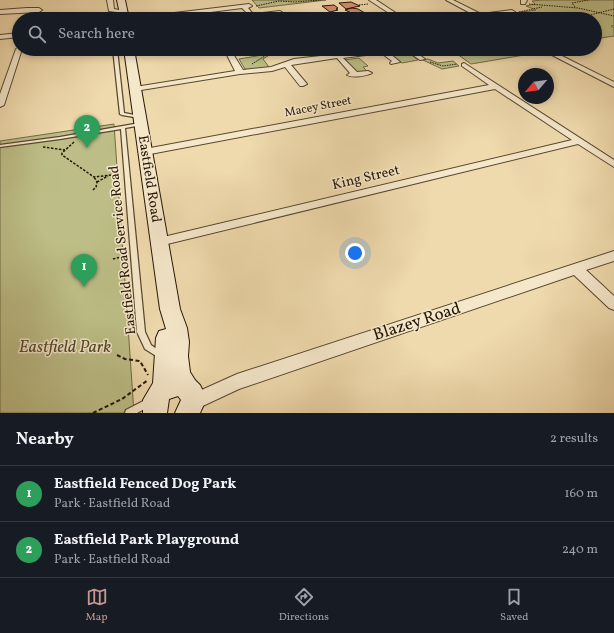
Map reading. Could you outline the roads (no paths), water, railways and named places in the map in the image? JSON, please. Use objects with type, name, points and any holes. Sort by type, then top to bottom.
[{"type":"main road","points":[[119,12],[121,0]]},
{"type":"main road","name":"Eastfield Road","points":[[130,56],[170,308],[177,335],[179,402]]},
{"type":"main road","name":"Eastfield Road","points":[[170,308],[166,361],[179,402]]},
{"type":"street","points":[[110,0],[118,12]]},
{"type":"street","points":[[372,0],[391,12]]},
{"type":"street","points":[[449,0],[474,12]]},
{"type":"street","points":[[205,12],[246,7],[249,12]]},
{"type":"street","points":[[0,12],[39,10]]},
{"type":"street","points":[[0,37],[12,36]]},
{"type":"street","points":[[0,105],[17,56]]},
{"type":"street","points":[[231,56],[239,72]]},
{"type":"street","points":[[135,90],[239,72],[272,69],[294,61],[325,57],[339,56],[353,75],[368,73]]},
{"type":"street","points":[[390,56],[398,62],[393,63]]},
{"type":"street","points":[[418,56],[422,59]]},
{"type":"street","points":[[558,56],[614,85]]},
{"type":"street","points":[[285,64],[290,67],[303,84]]},
{"type":"street","points":[[462,64],[614,164]]},
{"type":"street","name":"Macey Street","points":[[145,152],[496,86]]},
{"type":"street","name":"King Street","points":[[159,242],[580,141]]},
{"type":"street","name":"Blazey Road","points":[[179,402],[614,256]]},
{"type":"street","points":[[576,269],[614,304]]},
{"type":"lane","points":[[116,56],[122,120]]},
{"type":"lane","points":[[122,114],[140,121]]},
{"type":"lane","points":[[0,146],[123,127],[140,121]]},
{"type":"lane","name":"Eastfield Road Service Road","points":[[123,127],[141,332],[148,347],[166,361]]},
{"type":"lane","points":[[129,413],[179,402]]},
{"type":"place","name":"Eastfield Park Playground","points":[[87,148]]},
{"type":"place","name":"Eastfield Fenced Dog Park","points":[[84,287]]},
{"type":"park label","name":"Eastfield Park","points":[[65,347]]}]
